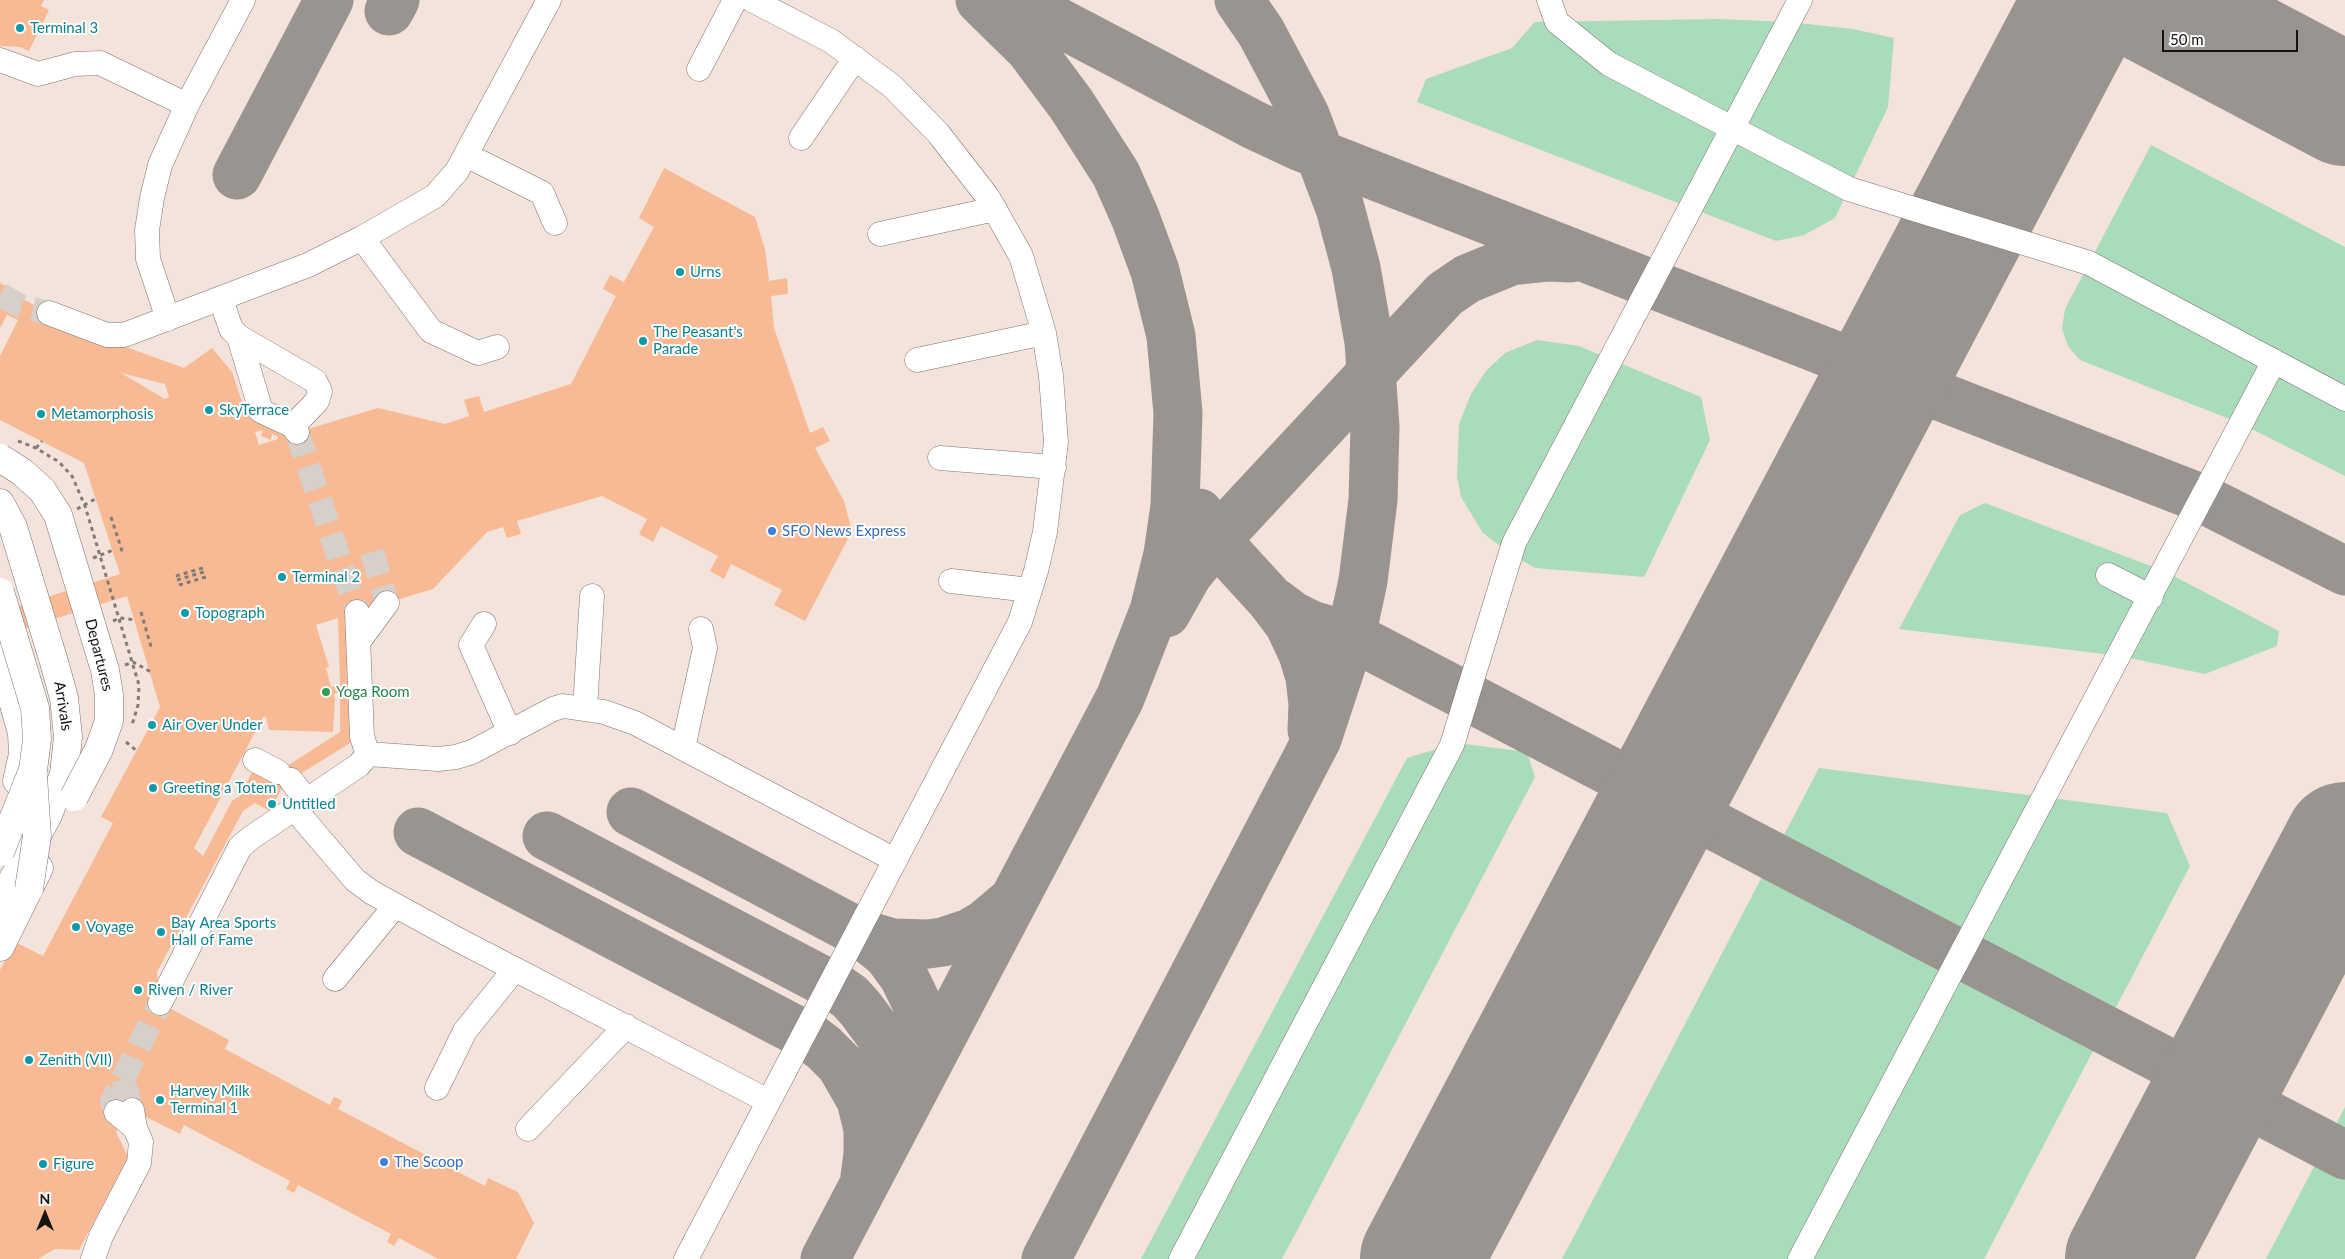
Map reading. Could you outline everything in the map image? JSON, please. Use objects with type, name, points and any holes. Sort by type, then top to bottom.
[{"type":"main road","name":"Departures","points":[[0,458],[22,472],[42,490],[58,515],[105,670],[109,695],[109,721],[102,742],[0,947]]},
{"type":"main road","name":"Arrivals","points":[[0,502],[6,525],[59,680],[64,698],[68,737],[64,774],[48,815],[0,903]]},
{"type":"main road","points":[[0,592],[35,708],[37,739],[33,770],[37,836],[29,889],[0,908]]},
{"type":"main road","points":[[0,654],[17,708],[22,733],[23,754],[13,794],[0,819]]},
{"type":"main road","points":[[0,852],[33,770]]},
{"type":"lane","points":[[168,318],[148,259],[148,230],[151,203],[160,165],[186,105],[242,0]]},
{"type":"lane","points":[[49,313],[107,335],[124,335],[308,265],[362,238],[435,196],[458,171],[549,0]]},
{"type":"lane","points":[[699,69],[736,0]]},
{"type":"lane","points":[[686,1259],[1020,622],[1045,532],[1054,468],[1055,410],[1044,333],[1021,256],[987,196],[938,133],[892,86],[831,41],[752,0]]},
{"type":"lane","points":[[1550,0],[1557,22],[1609,64],[1849,189],[2089,263],[2345,399]]},
{"type":"lane","points":[[1181,1259],[1452,745],[1514,542],[1800,0]]},
{"type":"lane","points":[[801,138],[855,58]]},
{"type":"lane","points":[[0,60],[38,74],[74,64],[100,63],[186,105]]},
{"type":"lane","points":[[466,155],[542,192],[555,223]]},
{"type":"lane","points":[[880,234],[995,209]]},
{"type":"lane","points":[[362,238],[431,331],[478,353],[497,347]]},
{"type":"lane","points":[[221,299],[231,329],[239,337],[315,381],[320,391],[317,401],[295,430],[261,411],[239,337]]},
{"type":"lane","points":[[917,360],[1044,333]]},
{"type":"lane","points":[[1800,1259],[2274,361]]},
{"type":"lane","points":[[940,458],[1054,468]]},
{"type":"lane","points":[[2108,575],[2151,597]]},
{"type":"lane","points":[[951,581],[1030,590]]},
{"type":"lane","points":[[585,708],[592,596]]},
{"type":"lane","points":[[359,641],[387,603]]},
{"type":"lane","points":[[357,612],[362,737],[368,754]]},
{"type":"lane","points":[[484,624],[471,645],[510,733]]},
{"type":"lane","points":[[683,748],[705,648],[701,629]]},
{"type":"lane","points":[[368,754],[438,759],[472,752],[553,709],[564,706],[585,708],[604,712],[635,723],[895,860]]},
{"type":"lane","points":[[160,1003],[240,847],[359,765],[368,754]]},
{"type":"lane","points":[[255,760],[284,776],[302,804],[303,819],[355,880],[395,906],[768,1101]]},
{"type":"lane","points":[[335,979],[395,906]]},
{"type":"lane","points":[[437,1088],[465,1031],[515,969]]},
{"type":"lane","points":[[528,1129],[626,1026]]},
{"type":"lane","points":[[93,1259],[101,1236],[139,1163],[141,1142],[127,1117]]},
{"type":"path","points":[[112,517],[123,554]]},
{"type":"path","points":[[177,580],[206,567]]},
{"type":"path","points":[[177,580],[207,572]]},
{"type":"path","points":[[177,580],[209,576]]},
{"type":"path","points":[[141,612],[152,650]]},
{"type":"shaded area","points":[[0,0],[2345,0],[2345,1259],[0,1259]]},
{"type":"green space","points":[[1719,19],[1789,22],[1853,29],[1894,38],[1888,107],[1835,218],[1804,235],[1776,241],[1417,102],[1426,79],[1512,48],[1535,22]]},
{"type":"green space","points":[[2151,145],[2345,247],[2345,476],[2242,424],[2080,360],[2068,346],[2062,329],[2065,309]]},
{"type":"green space","points":[[1537,340],[1579,346],[1701,397],[1710,440],[1644,577],[1535,568],[1511,554],[1483,533],[1461,497],[1457,476],[1459,424],[1471,394],[1486,371],[1505,353]]},
{"type":"green space","points":[[1985,503],[2164,571],[2279,631],[2277,646],[2205,674],[2120,656],[1899,629],[1960,515]]},
{"type":"green space","points":[[1457,743],[1527,752],[1535,777],[1282,1259],[1141,1259],[1407,758]]},
{"type":"green space","points":[[1819,768],[2167,813],[2190,866],[1984,1259],[1562,1259]]},
{"type":"green space","points":[[2345,1107],[2345,1259],[2266,1259]]},
{"type":"building","name":"Terminal 3","points":[[0,0],[44,0],[41,6],[49,10],[29,51],[20,47],[0,46]]},
{"type":"building","name":"Terminal 2","points":[[664,168],[755,217],[765,249],[769,281],[787,278],[788,294],[771,296],[774,328],[810,433],[823,427],[830,441],[815,448],[844,501],[852,531],[805,621],[774,605],[782,590],[731,564],[724,579],[710,571],[718,556],[661,526],[653,542],[639,534],[647,519],[602,496],[517,521],[521,534],[507,538],[503,527],[487,532],[433,589],[357,612],[355,740],[284,784],[270,811],[255,803],[243,811],[157,972],[160,1003],[229,1040],[225,1049],[330,1105],[334,1097],[339,1099],[342,1101],[338,1109],[485,1186],[488,1178],[518,1192],[534,1223],[516,1259],[438,1259],[399,1238],[394,1246],[387,1242],[391,1234],[298,1185],[294,1193],[286,1189],[290,1181],[184,1125],[180,1134],[144,1116],[122,1120],[116,1132],[128,1157],[79,1250],[55,1249],[38,1259],[0,1259],[0,970],[15,942],[43,956],[113,823],[101,817],[160,707],[127,596],[0,636],[0,612],[120,574],[84,463],[0,420],[0,356],[18,320],[7,315],[0,328],[0,283],[19,293],[17,296],[85,332],[184,368],[212,348],[232,372],[243,405],[254,402],[306,422],[308,429],[378,408],[445,424],[469,416],[464,400],[479,396],[484,412],[571,384],[616,296],[603,289],[610,275],[624,282],[654,227],[639,218]],"holes":[[[121,373],[165,384],[169,397],[165,399]],[[263,430],[261,436],[271,440],[272,434],[277,436],[278,439],[259,445],[255,432]],[[338,618],[340,684],[331,687],[326,668],[329,667],[316,625]],[[340,692],[340,732],[270,777],[254,768],[240,796],[232,801],[203,856],[194,848],[263,717],[266,717],[269,730],[333,732],[334,694]]]},
{"type":"taxiway","points":[[237,175],[329,0]]},
{"type":"taxiway","points":[[389,11],[395,0]]},
{"type":"taxiway","points":[[825,1259],[1120,698],[1154,611],[1168,554],[1175,506],[1178,413],[1171,336],[1155,271],[1135,217],[1116,174],[1071,104],[1030,49],[980,0]]},
{"type":"taxiway","points":[[1016,0],[1254,125],[1301,147],[2203,499],[2345,571]]},
{"type":"taxiway","points":[[1046,1259],[1317,739],[1351,636],[1363,581],[1373,500],[1375,427],[1369,342],[1356,268],[1340,208],[1305,115],[1261,32],[1239,0]]},
{"type":"taxiway","points":[[1166,613],[1188,574],[1216,540],[1445,294],[1467,279],[1511,261],[1549,257],[1571,258]]},
{"type":"taxiway","points":[[1199,513],[1216,540],[1270,599],[1289,624],[1303,654],[1310,677],[1313,704],[1312,730]]},
{"type":"taxiway","points":[[1270,599],[1293,616],[1311,625],[1351,636],[2345,1155]]},
{"type":"taxiway","points":[[631,812],[862,934],[888,955],[904,977],[917,1004],[923,1037],[919,1074]]},
{"type":"taxiway","points":[[418,832],[811,1038],[824,1048],[841,1065],[861,1100],[868,1129],[868,1154],[865,1177]]},
{"type":"taxiway","points":[[547,836],[837,988],[850,997],[880,1035],[892,1068],[895,1097],[891,1128]]},
{"type":"taxiway","points":[[862,934],[892,943],[928,944],[943,942],[970,933],[985,924],[1010,903]]},
{"type":"runway","points":[[1421,1259],[2085,0]]},
{"type":"runway","points":[[2146,0],[2345,105]]},
{"type":"runway","points":[[2126,1259],[2345,843]]},
{"type":"tunnel","points":[[0,295],[21,306],[49,313]]},
{"type":"tunnel","points":[[297,432],[357,612]]},
{"type":"tunnel","points":[[372,552],[387,603]]},
{"type":"tunnel","points":[[123,1079],[160,1003]]},
{"type":"tunnel","points":[[116,1112],[112,1102],[123,1079],[132,1110]]},
{"type":"place","name":"Terminal 3","points":[[20,28]]},
{"type":"place","name":"Urns","points":[[680,272]]},
{"type":"place","name":"The Peasant's Parade","points":[[643,341]]},
{"type":"place","name":"SkyTerrace","points":[[209,410]]},
{"type":"place","name":"Metamorphosis","points":[[41,414]]},
{"type":"place","name":"SFO News Express","points":[[772,531]]},
{"type":"place","name":"Terminal 2","points":[[282,577]]},
{"type":"place","name":"Topograph","points":[[185,613]]},
{"type":"place","name":"Yoga Room","points":[[326,692]]},
{"type":"place","name":"Air Over Under","points":[[152,725]]},
{"type":"place","name":"Greeting a Totem","points":[[153,788]]},
{"type":"place","name":"Untitled","points":[[272,804]]},
{"type":"place","name":"Voyage","points":[[76,927]]},
{"type":"place","name":"Bay Area Sports Hall of Fame","points":[[161,932]]},
{"type":"place","name":"Riven / River","points":[[138,990]]},
{"type":"place","name":"Zenith (VII)","points":[[29,1060]]},
{"type":"place","name":"Harvey Milk Terminal 1","points":[[160,1100]]},
{"type":"place","name":"The Scoop","points":[[384,1162]]},
{"type":"place","name":"Figure","points":[[43,1164]]}]
